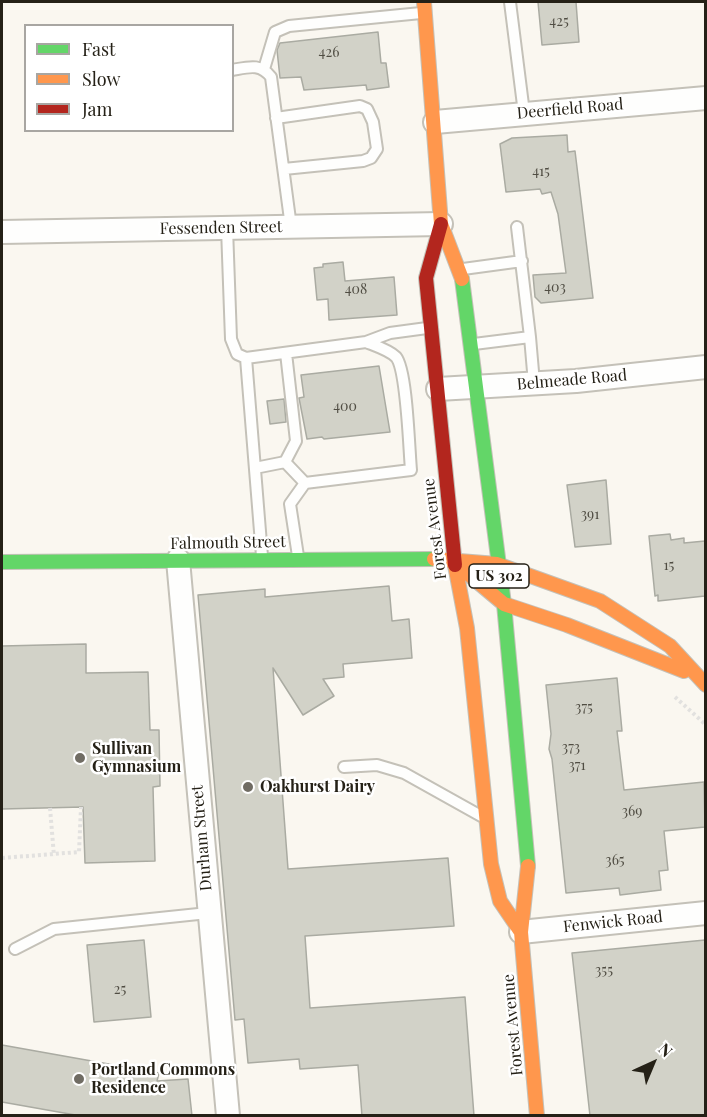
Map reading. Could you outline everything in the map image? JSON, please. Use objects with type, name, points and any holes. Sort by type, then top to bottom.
[{"type":"main road","name":"Forest Avenue","points":[[424,6],[435,122],[441,224],[459,270],[504,604],[528,855],[527,890],[521,932],[537,1116]]},
{"type":"main road","name":"Forest Avenue","points":[[441,224],[426,278],[454,562],[467,628],[491,864],[500,902],[521,932]]},
{"type":"main road","name":"Falmouth Street","points":[[2,562],[422,558],[497,564],[610,606],[670,646],[703,677]]},
{"type":"main road","points":[[454,562],[504,604],[578,629],[703,677]]},
{"type":"street","name":"Deerfield Road","points":[[435,122],[705,98]]},
{"type":"street","name":"Fessenden Street","points":[[2,232],[441,224]]},
{"type":"street","name":"Belmeade Road","points":[[438,390],[705,367]]},
{"type":"street","name":"Durham Street","points":[[178,560],[228,1116]]},
{"type":"street","name":"Fenwick Road","points":[[521,932],[705,913]]},
{"type":"lane","points":[[264,69],[275,32],[289,26],[439,2]]},
{"type":"lane","points":[[510,2],[524,113]]},
{"type":"lane","points":[[234,70],[255,66],[264,69],[271,77],[291,227]]},
{"type":"lane","points":[[276,118],[360,106],[367,109],[373,122],[377,149],[371,158],[363,161],[284,169]]},
{"type":"lane","points":[[516,227],[522,261],[534,383]]},
{"type":"lane","points":[[227,228],[231,339],[237,354],[246,358],[366,342],[390,333],[432,327]]},
{"type":"lane","points":[[459,270],[522,261]]},
{"type":"lane","points":[[470,345],[530,337]]},
{"type":"lane","points":[[298,559],[290,504],[305,483],[411,470],[403,377],[397,359],[389,352],[366,342]]},
{"type":"lane","points":[[285,462],[296,441],[286,353]]},
{"type":"lane","points":[[246,358],[262,560]]},
{"type":"lane","points":[[255,468],[285,462]]},
{"type":"lane","points":[[285,462],[305,483]]},
{"type":"lane","points":[[344,767],[377,765],[404,773],[461,807],[487,819]]},
{"type":"lane","points":[[15,949],[54,929],[208,913]]},
{"type":"path","points":[[2,858],[54,856],[80,852],[81,807]]},
{"type":"path","points":[[50,808],[54,856]]},
{"type":"building","points":[[538,2],[576,2],[579,42],[542,45]]},
{"type":"building","points":[[378,32],[381,63],[386,63],[389,87],[367,90],[366,85],[304,90],[301,77],[280,78],[277,50],[280,43]]},
{"type":"building","points":[[567,135],[568,152],[575,151],[593,298],[541,303],[535,297],[533,275],[566,273],[558,214],[551,192],[542,194],[540,189],[506,192],[500,144],[512,138]]},
{"type":"building","points":[[343,262],[345,281],[394,277],[397,315],[329,320],[328,299],[317,300],[314,268],[323,267],[323,264]]},
{"type":"building","points":[[379,366],[390,432],[307,439],[299,398],[304,397],[301,375]]},
{"type":"building","points":[[284,399],[286,422],[270,424],[267,401]]},
{"type":"building","points":[[606,480],[611,544],[575,547],[567,485]]},
{"type":"building","points":[[670,534],[671,540],[684,538],[684,543],[705,541],[705,596],[658,601],[658,595],[655,596],[649,536]]},
{"type":"building","name":"Oakhurst Dairy","points":[[389,586],[392,621],[409,619],[412,658],[343,664],[344,677],[323,679],[334,696],[303,715],[273,668],[288,869],[448,858],[454,926],[305,936],[310,1008],[465,997],[474,1116],[362,1116],[358,1065],[300,1069],[299,1059],[248,1063],[244,1019],[235,1020],[198,595],[265,589],[265,597]]},
{"type":"building","name":"Sullivan Gymnasium","points":[[86,644],[86,673],[148,672],[150,730],[159,730],[160,786],[153,787],[155,861],[85,863],[83,807],[2,809],[2,646]]},
{"type":"building","points":[[617,678],[622,731],[617,731],[624,790],[704,782],[705,827],[664,831],[668,870],[659,871],[661,890],[620,895],[619,888],[566,893],[552,759],[549,749],[551,734],[546,685]]},
{"type":"building","points":[[144,940],[151,1017],[94,1022],[87,945]]},
{"type":"building","points":[[705,940],[705,1116],[590,1116],[572,953]]},
{"type":"building","name":"Portland Commons Residence","points":[[2,1045],[159,1073],[157,1081],[188,1079],[192,1116],[81,1116],[2,1102]]},
{"type":"traffic: fast","points":[[462,279],[504,604],[528,866]]},
{"type":"traffic: fast","points":[[2,562],[434,559]]},
{"type":"traffic: slow","points":[[424,2],[441,224],[462,279]]},
{"type":"traffic: slow","points":[[434,559],[497,564],[600,601],[670,646],[706,685]]},
{"type":"traffic: slow","points":[[454,562],[504,604],[567,625],[684,671]]},
{"type":"traffic: slow","points":[[455,565],[467,628],[491,864],[500,901],[521,932]]},
{"type":"traffic: slow","points":[[528,866],[521,932],[537,1116]]},
{"type":"traffic: jam","points":[[441,224],[426,278],[455,565]]},
{"type":"place","name":"Sullivan Gymnasium","points":[[80,758]]},
{"type":"place","name":"Oakhurst Dairy","points":[[248,787]]},
{"type":"place","name":"Portland Commons Residence","points":[[79,1079]]}]
